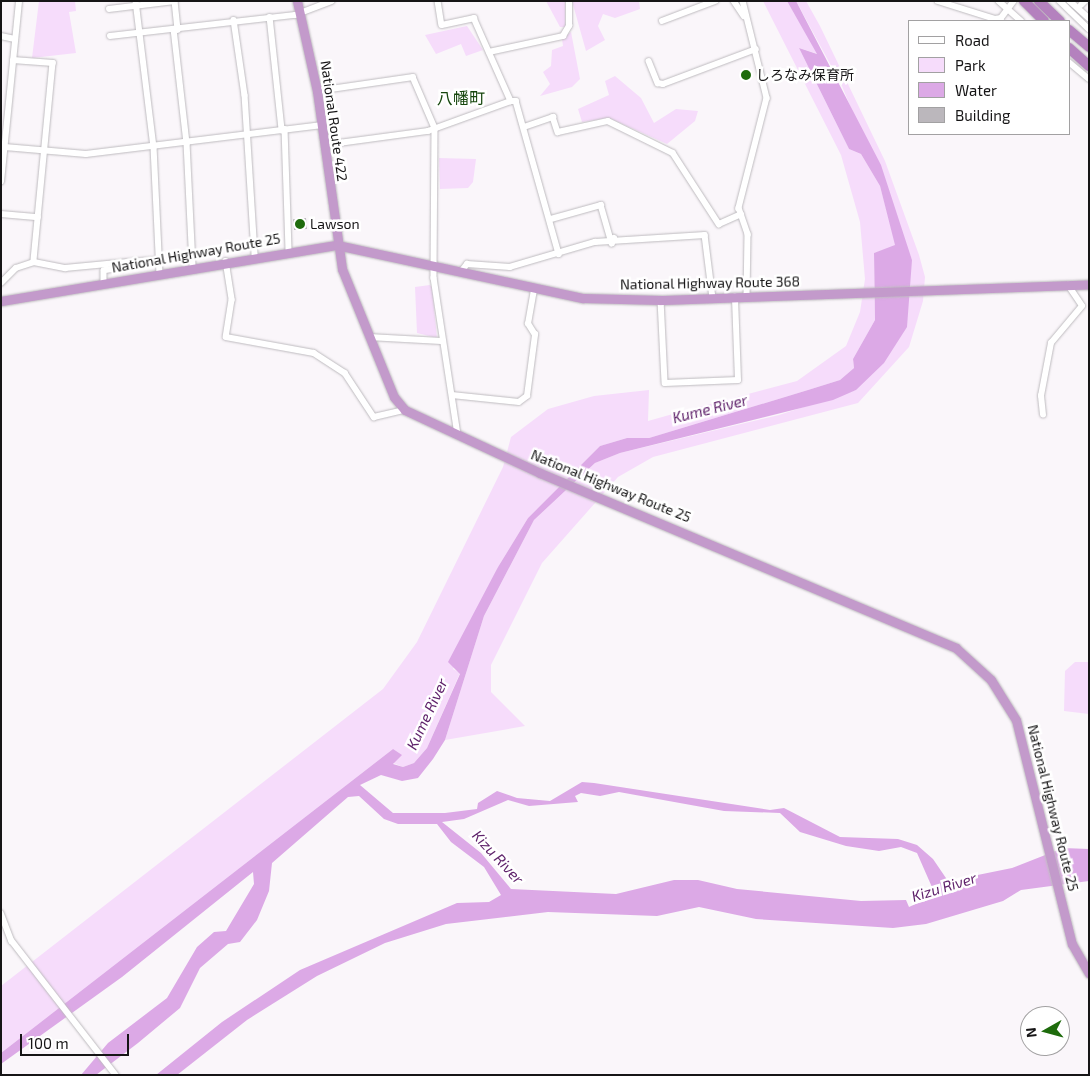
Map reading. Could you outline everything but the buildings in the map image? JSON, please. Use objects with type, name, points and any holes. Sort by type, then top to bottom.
[{"type":"highway","name":"National Route 422","points":[[297,1],[302,13],[317,90],[337,245]]},
{"type":"highway","points":[[1039,1],[1059,20]]},
{"type":"highway","points":[[1026,4],[1042,20]]},
{"type":"highway","points":[[1070,31],[1089,47]]},
{"type":"highway","points":[[1070,47],[1089,64]]},
{"type":"highway","name":"National Highway Route 368","points":[[337,245],[534,289],[583,298],[661,300],[1089,284]]},
{"type":"highway","name":"National Highway Route 25","points":[[1,301],[289,250],[337,245],[366,337],[385,384],[405,410],[549,476],[956,648],[991,680],[1016,720],[1036,788],[1072,944],[1086,970]]},
{"type":"street","points":[[1,182],[5,147],[3,133],[19,1]]},
{"type":"street","points":[[109,9],[137,4],[175,1],[187,143],[193,267]]},
{"type":"street","points":[[110,36],[176,30],[234,20],[302,13],[331,1]]},
{"type":"street","points":[[438,1],[442,26],[474,18],[511,101]]},
{"type":"street","points":[[489,52],[563,36],[569,26],[569,1]]},
{"type":"street","points":[[662,21],[715,1]]},
{"type":"street","points":[[734,1],[747,20]]},
{"type":"street","points":[[743,1],[767,98],[740,198],[741,214],[748,234],[747,297]]},
{"type":"street","points":[[938,1],[996,19],[1013,2]]},
{"type":"street","points":[[999,1],[1020,20]]},
{"type":"street","points":[[1060,1],[1089,29]]},
{"type":"street","points":[[1070,1],[1089,18]]},
{"type":"street","points":[[137,4],[154,146],[160,273]]},
{"type":"street","points":[[270,17],[283,130],[289,250]]},
{"type":"street","points":[[234,20],[248,135],[255,256]]},
{"type":"street","points":[[1,36],[15,39]]},
{"type":"street","points":[[649,61],[663,84],[756,48]]},
{"type":"street","points":[[13,60],[52,63],[34,262]]},
{"type":"street","points":[[1070,63],[1089,79]]},
{"type":"street","points":[[317,90],[413,77],[435,128],[435,266],[441,341],[458,435]]},
{"type":"street","points":[[324,145],[435,128],[511,101],[516,101],[551,219],[559,254]]},
{"type":"street","points":[[524,127],[553,117],[558,132],[608,121],[673,153],[719,224],[741,214]]},
{"type":"street","points":[[5,147],[86,154],[322,125]]},
{"type":"street","points":[[551,219],[601,205],[613,241]]},
{"type":"street","points":[[1,214],[38,217]]},
{"type":"street","points":[[460,272],[467,264],[510,267],[595,242],[705,235],[713,298]]},
{"type":"street","points":[[1,283],[16,268],[34,262],[65,268],[159,260]]},
{"type":"street","points":[[226,261],[232,300],[226,338],[314,354],[345,373],[374,418],[405,410]]},
{"type":"street","points":[[104,283],[104,271],[128,267],[128,262]]},
{"type":"street","points":[[1043,415],[1041,396],[1051,343],[1082,306],[1068,284]]},
{"type":"street","points":[[452,395],[519,402],[527,396],[535,335],[528,324],[534,289]]},
{"type":"street","points":[[661,300],[665,382],[738,380],[735,297]]},
{"type":"street","points":[[366,337],[441,341]]},
{"type":"street","points":[[1,913],[12,941],[116,1075]]},
{"type":"green space","points":[[39,1],[75,1],[76,11],[69,12],[76,53],[32,58]]},
{"type":"green space","points":[[546,1],[565,1],[565,27],[560,27]]},
{"type":"green space","points":[[572,1],[639,1],[640,9],[615,18],[603,14],[598,26],[605,40],[586,51]]},
{"type":"green space","points":[[763,1],[787,1],[818,54],[799,48],[849,149],[861,154],[880,186],[896,246],[874,253],[875,320],[853,359],[854,368],[840,380],[808,390],[649,438],[627,438],[600,446],[528,518],[498,567],[453,669],[460,673],[427,748],[414,763],[403,767],[393,763],[393,749],[1,1053],[1,986],[383,689],[417,642],[503,467],[511,437],[548,409],[594,396],[649,390],[648,421],[797,381],[846,346],[860,312],[865,279],[860,222],[841,155]]},
{"type":"green space","points":[[796,1],[806,1],[820,26],[885,161],[919,255],[925,277],[923,301],[909,347],[858,403],[653,457],[618,477],[542,563],[491,665],[491,692],[525,726],[445,740],[484,616],[534,520],[595,463],[620,453],[779,415],[856,390],[912,260],[842,86]]},
{"type":"green space","points":[[467,26],[483,50],[466,56],[461,44],[436,54],[425,35]]},
{"type":"green space","points":[[571,32],[580,79],[572,87],[540,96],[550,84],[543,72],[551,66],[552,50],[563,46],[562,39]]},
{"type":"green space","points":[[615,76],[641,98],[654,123],[676,109],[698,111],[695,121],[667,144],[609,118],[582,122],[578,109],[609,95],[605,81]]},
{"type":"green space","points":[[439,158],[476,159],[473,182],[468,188],[440,189]]},
{"type":"green space","points":[[430,285],[432,287],[437,338],[417,333],[415,287]]},
{"type":"green space","points":[[1075,662],[1089,662],[1089,714],[1064,711],[1065,671]]},
{"type":"water","name":"Kizu River","points":[[787,1],[796,1],[881,165],[912,260],[907,327],[884,363],[856,390],[833,400],[620,453],[595,463],[534,520],[484,616],[445,740],[433,759],[418,778],[402,781],[381,775],[360,785],[393,813],[445,813],[477,809],[478,803],[497,791],[517,798],[550,801],[582,782],[770,810],[784,808],[840,837],[898,839],[917,845],[933,859],[948,881],[1012,868],[1063,848],[1089,849],[1089,881],[1021,890],[1003,901],[926,924],[893,928],[756,919],[699,907],[657,916],[548,912],[446,924],[385,943],[317,976],[247,1020],[177,1075],[156,1075],[222,1022],[300,970],[457,903],[489,902],[501,895],[484,867],[451,842],[437,824],[398,824],[384,819],[359,796],[348,797],[272,863],[269,891],[257,920],[240,942],[228,944],[200,968],[180,1008],[138,1043],[96,1075],[81,1075],[108,1043],[167,998],[197,947],[214,932],[226,931],[254,884],[253,872],[122,977],[1,1064],[1,1053],[393,749],[402,755],[393,764],[403,767],[414,763],[427,748],[460,674],[448,662],[498,567],[528,518],[600,446],[627,438],[649,438],[808,390],[840,380],[854,368],[853,359],[875,320],[874,253],[895,245],[880,186],[861,154],[849,149],[799,48],[817,54]],"holes":[[[619,792],[724,811],[780,813],[800,832],[846,846],[879,851],[901,847],[917,853],[935,894],[921,894],[920,902],[909,907],[906,900],[861,901],[737,889],[698,880],[674,880],[616,894],[511,889],[481,853],[442,822],[464,819],[508,800],[529,806],[578,802],[575,796],[581,793],[600,796]]]},
{"type":"place","name":"しろなみ保育所","points":[[746,75]]},
{"type":"place","name":"Lawson","points":[[300,224]]},
{"type":"district","name":"八幡町","points":[[461,98]]},
{"type":"water label","name":"Kume River","points":[[710,409]]},
{"type":"water label","name":"Kume River","points":[[427,714]]}]
